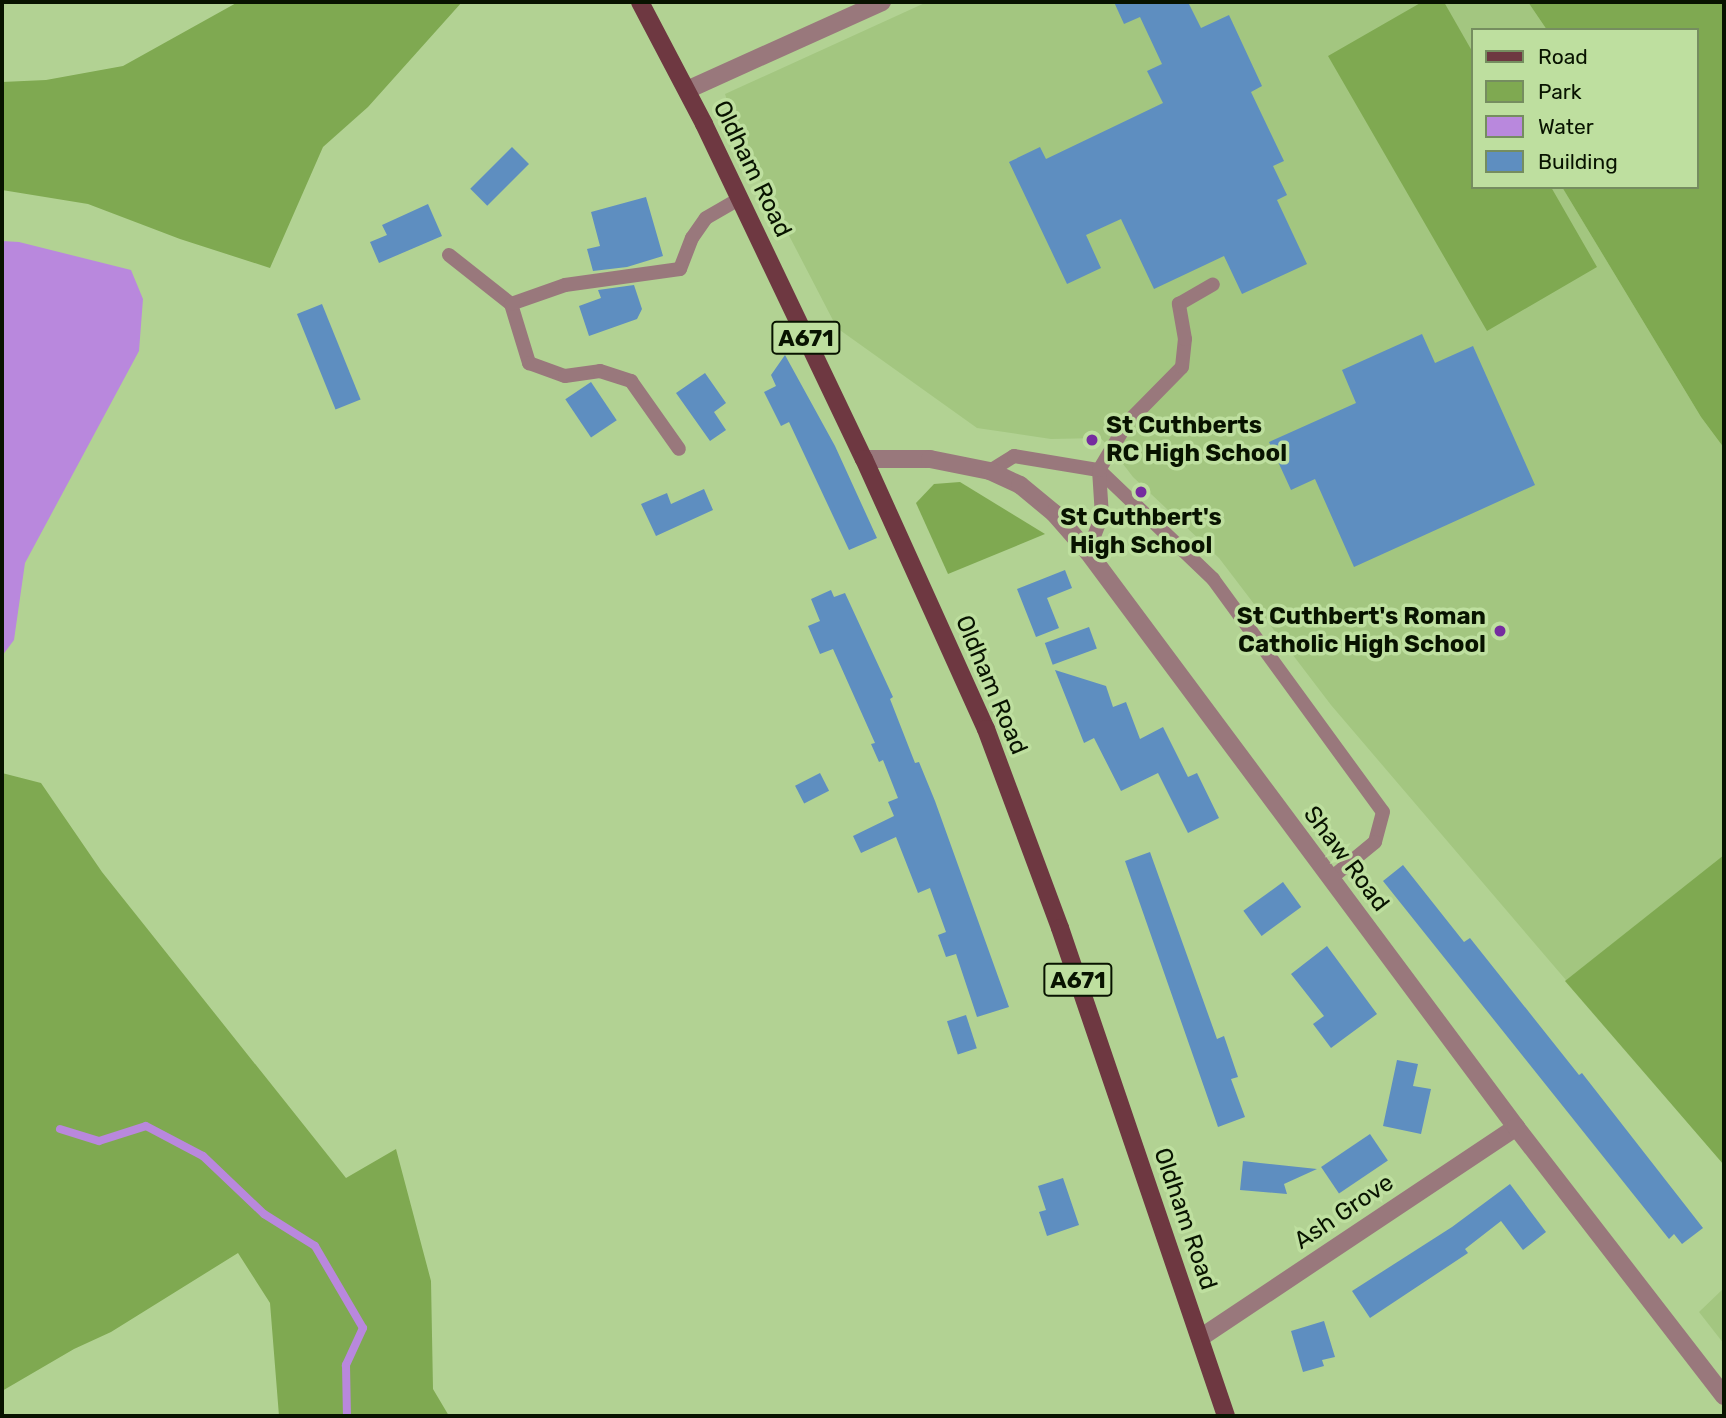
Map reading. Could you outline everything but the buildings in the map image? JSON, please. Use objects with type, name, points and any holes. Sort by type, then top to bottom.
[{"type":"main road","name":"Oldham Road","points":[[640,2],[687,90],[864,459],[986,729],[1060,928],[1226,1416]]},
{"type":"street","points":[[687,90],[882,2]]},
{"type":"street","name":"Shaw Road","points":[[864,459],[930,459],[990,471],[1020,485],[1054,513],[1088,552],[1516,1126],[1724,1396]]},
{"type":"street","name":"Ash Grove","points":[[1200,1338],[1516,1126]]},
{"type":"lane","points":[[511,303],[565,285],[680,269],[692,238],[706,218],[739,200]]},
{"type":"lane","points":[[449,255],[511,303],[529,363],[565,376],[600,370],[631,381],[679,449]]},
{"type":"lane","points":[[1088,552],[1102,516],[1100,470],[1128,423],[1182,367],[1185,339],[1179,303],[1213,284]]},
{"type":"lane","points":[[990,471],[1014,456],[1100,470],[1213,579],[1383,812],[1375,842],[1330,879]]},
{"type":"shaded area","name":"St Cuthbert's Roman Catholic High School","points":[[927,2],[1528,2],[1546,28],[1470,28],[1470,189],[1563,189],[1701,417],[1724,448],[1724,1165],[1331,705],[1219,558],[1133,477],[1110,447],[1100,438],[1051,439],[977,428],[837,328],[740,141],[725,94]]},
{"type":"shaded area","points":[[1724,1288],[1724,1344],[1699,1312]]},
{"type":"green space","points":[[238,2],[462,2],[368,107],[323,147],[270,268],[180,239],[88,204],[2,190],[2,82],[46,80],[123,66]]},
{"type":"green space","points":[[1422,2],[1444,2],[1470,48],[1470,189],[1552,189],[1597,267],[1487,331],[1328,56]]},
{"type":"green space","points":[[1528,2],[1724,2],[1724,448],[1701,417],[1563,189],[1698,189],[1698,28],[1546,28]]},
{"type":"green space","points":[[960,482],[1045,534],[948,574],[916,503],[934,484]]},
{"type":"green space","points":[[2,773],[41,783],[102,872],[346,1178],[396,1149],[431,1281],[433,1389],[449,1416],[279,1416],[270,1303],[238,1253],[111,1332],[74,1349],[2,1391]]},
{"type":"green space","points":[[1724,855],[1724,1165],[1565,981]]},
{"type":"water","points":[[2,241],[19,242],[131,270],[143,299],[139,351],[25,563],[14,640],[2,656]]},
{"type":"waterway","points":[[60,1129],[99,1141],[146,1126],[203,1156],[264,1214],[315,1246],[363,1328],[346,1365],[347,1416]]},
{"type":"place","name":"St Cuthberts RC High School","points":[[1092,440]]},
{"type":"place","name":"St Cuthbert's High School","points":[[1141,492]]},
{"type":"place","name":"St Cuthbert's Roman Catholic High School","points":[[1500,631]]}]
